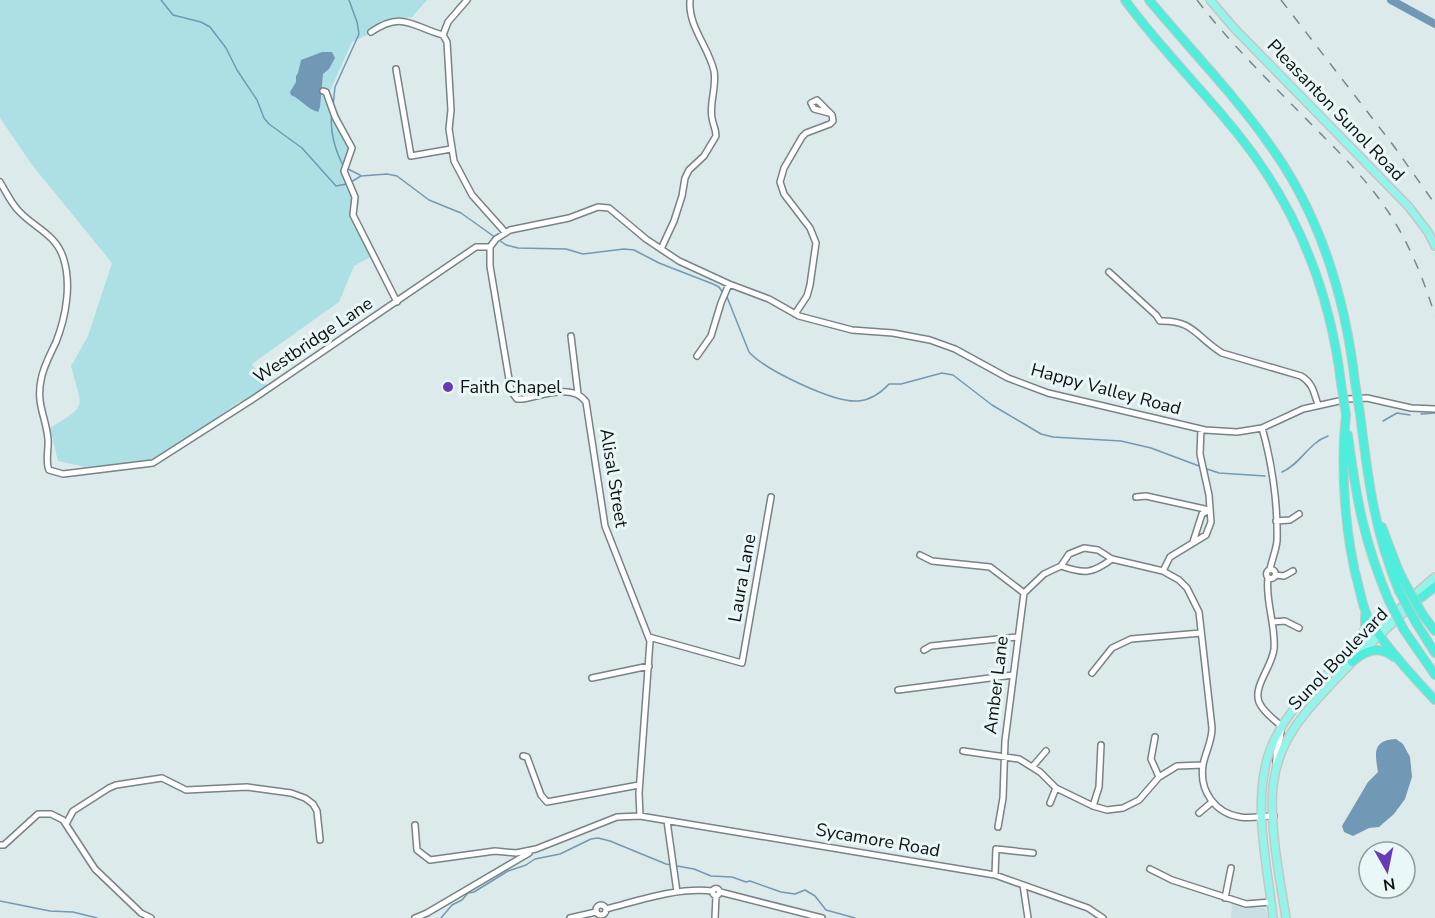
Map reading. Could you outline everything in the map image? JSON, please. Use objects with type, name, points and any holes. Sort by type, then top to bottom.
[{"type":"highway","points":[[1125,0],[1255,156],[1285,203],[1309,252],[1333,329],[1354,484],[1364,534],[1389,602],[1404,630],[1435,675]]},
{"type":"highway","points":[[1149,0],[1254,123],[1301,195],[1324,246],[1341,297],[1347,326],[1368,483],[1414,621],[1435,653]]},
{"type":"highway","points":[[1346,415],[1344,441],[1350,552],[1366,624],[1362,638],[1354,648]]},
{"type":"highway","points":[[1356,579],[1368,617],[1435,700]]},
{"type":"highway","points":[[1418,600],[1435,585]]},
{"type":"highway","points":[[1403,589],[1435,631]]},
{"type":"highway","points":[[1352,662],[1362,653],[1376,649],[1391,654],[1403,663]]},
{"type":"main road","name":"Pleasanton Sunol Road","points":[[1210,0],[1234,28],[1409,207],[1428,232],[1435,246]]},
{"type":"main road","name":"Sunol Boulevard","points":[[1286,918],[1273,788],[1282,749],[1298,720],[1379,632],[1435,577]]},
{"type":"main road","name":"Sunol Boulevard","points":[[1273,918],[1262,817],[1265,768],[1270,748],[1281,726],[1298,704],[1354,648],[1379,632],[1418,600]]},
{"type":"street","points":[[443,35],[448,22],[467,0]]},
{"type":"street","points":[[661,249],[674,221],[689,170],[704,156],[716,136],[712,119],[714,70],[692,17],[690,1]]},
{"type":"street","points":[[371,32],[391,21],[413,24],[443,35],[447,42],[451,149],[461,177],[500,236],[490,247],[490,266],[511,391],[517,399],[562,392],[578,394]]},
{"type":"street","points":[[396,69],[411,156],[451,149]]},
{"type":"street","points":[[323,90],[352,148],[345,168],[355,203],[352,215],[397,302]]},
{"type":"street","points":[[795,314],[807,296],[816,243],[810,228],[784,194],[781,177],[802,136],[832,122],[833,117],[829,113]]},
{"type":"street","name":"Westbridge Lane","points":[[0,182],[17,209],[55,241],[63,255],[67,271],[68,286],[63,322],[41,379],[39,392],[40,406],[48,436],[49,452],[46,464],[49,470],[63,474],[153,463],[256,397],[476,247],[490,247]]},
{"type":"street","name":"Happy Valley Road","points":[[500,236],[526,225],[569,218],[604,207],[616,212],[661,249],[692,268],[769,299],[795,314],[852,330],[930,339],[955,349],[1008,378],[1048,393],[1201,429],[1237,432],[1262,428],[1291,414],[1318,405],[1348,399],[1367,398],[1411,408],[1435,409]]},
{"type":"street","points":[[1109,272],[1160,321],[1181,322],[1191,327],[1222,353],[1308,380],[1312,385],[1318,405]]},
{"type":"street","points":[[697,356],[711,336],[729,284]]},
{"type":"street","name":"Alisal Street","points":[[571,336],[578,394],[586,402],[588,411],[605,526],[649,637],[649,666],[639,785],[640,816]]},
{"type":"street","points":[[1262,428],[1269,458],[1277,544],[1270,569],[1266,572],[1274,649],[1269,669],[1259,684],[1258,701],[1266,713],[1281,726]]},
{"type":"street","points":[[1163,572],[1170,557],[1206,535],[1211,522],[1202,462],[1201,429]]},
{"type":"street","points":[[1136,497],[1146,496],[1209,510]]},
{"type":"street","name":"Laura Lane","points":[[649,637],[742,663],[771,497]]},
{"type":"street","points":[[1192,542],[1202,514],[1209,510]]},
{"type":"street","points":[[1276,521],[1290,520],[1299,514]]},
{"type":"street","points":[[920,555],[932,561],[990,567],[1024,593],[1044,574],[1061,566],[1069,554],[1084,548],[1098,550],[1112,559],[1163,572],[1179,580],[1187,588],[1199,612],[1212,728],[1203,765],[1204,789],[1212,802],[1228,814],[1241,818],[1274,816]]},
{"type":"street","points":[[1061,566],[1086,573],[1100,568],[1112,559]]},
{"type":"street","points":[[1270,569],[1274,570],[1275,575]]},
{"type":"street","points":[[1268,578],[1275,575],[1284,576],[1293,571]]},
{"type":"street","name":"Amber Lane","points":[[998,827],[1004,798],[1003,757],[1024,593]]},
{"type":"street","points":[[1272,622],[1285,621],[1299,628]]},
{"type":"street","points":[[1092,673],[1112,648],[1131,639],[1201,633]]},
{"type":"street","points":[[924,650],[931,645],[1017,637]]},
{"type":"street","points":[[592,678],[649,666]]},
{"type":"street","points":[[898,690],[1013,675]]},
{"type":"street","name":"Sunol Boulevard","points":[[1277,766],[1275,751],[1282,736],[1281,726]]},
{"type":"street","points":[[1155,737],[1151,759],[1159,777]]},
{"type":"street","points":[[1093,806],[1099,787],[1101,745]]},
{"type":"street","points":[[963,751],[1019,759],[1033,766],[1056,788],[1093,806],[1107,810],[1129,806],[1139,800],[1159,777],[1177,766],[1203,765]]},
{"type":"street","points":[[1033,766],[1046,751]]},
{"type":"street","points":[[523,756],[527,757],[541,795],[547,802],[639,785]]},
{"type":"street","points":[[66,824],[73,811],[109,788],[162,778],[186,790],[247,787],[291,793],[305,798],[313,804],[317,811],[320,840]]},
{"type":"street","points":[[1050,803],[1056,788]]},
{"type":"street","points":[[1199,813],[1212,802]]},
{"type":"street","points":[[0,845],[39,814],[51,814],[63,820],[95,869],[141,914],[151,918]]},
{"type":"street","name":"Sycamore Road","points":[[536,849],[617,817],[640,816],[995,875],[1088,908],[1103,918]]},
{"type":"street","points":[[667,821],[677,892]]},
{"type":"street","points":[[415,825],[417,850],[430,860],[495,851],[516,853],[536,849]]},
{"type":"street","points":[[415,918],[536,849]]},
{"type":"street","points":[[995,875],[996,849],[1033,853]]},
{"type":"street","points":[[1225,898],[1231,868]]},
{"type":"street","points":[[1150,869],[1172,880],[1246,904],[1271,902]]},
{"type":"street","points":[[1023,885],[1028,918]]},
{"type":"street","points":[[570,918],[600,915],[606,909],[677,892],[716,893],[822,918]]},
{"type":"street","points":[[715,918],[716,893]]},
{"type":"shaded area","points":[[0,0],[427,0],[412,17],[389,19],[374,32],[352,42],[330,91],[343,126],[355,148],[347,171],[359,201],[356,215],[374,255],[354,266],[339,302],[252,364],[267,386],[250,398],[239,402],[158,458],[86,467],[58,461],[50,428],[71,414],[79,404],[78,390],[71,366],[88,336],[112,263],[32,165],[0,118]]},
{"type":"shaded area","points":[[322,52],[332,52],[335,58],[323,74],[318,112],[291,95],[290,92],[296,82],[301,60]]},
{"type":"shaded area","points":[[1396,739],[1403,744],[1410,757],[1412,777],[1405,799],[1394,814],[1379,827],[1369,828],[1353,836],[1344,832],[1342,826],[1368,782],[1378,772],[1376,754],[1379,745]]},
{"type":"shaded area","points":[[1232,903],[1245,907],[1264,908],[1268,918],[1231,918]]},
{"type":"waterway","points":[[161,0],[173,15],[201,22],[210,27],[226,48],[269,124],[302,148],[336,186],[347,184]]},
{"type":"waterway","points":[[333,106],[335,87],[359,34],[349,0]]},
{"type":"waterway","points":[[1391,0],[1435,24]]},
{"type":"waterway","points":[[332,114],[331,127],[334,141],[344,167]]},
{"type":"waterway","points":[[348,169],[360,175]]},
{"type":"waterway","points":[[351,182],[361,176],[387,174],[397,176],[429,200],[461,213],[506,245],[518,248],[566,249],[583,254],[634,250],[659,263],[713,284],[723,293]]},
{"type":"waterway","points":[[727,297],[749,352],[769,368],[833,397],[858,401],[875,396],[889,384],[901,384],[942,373],[953,375],[992,405],[1041,434],[1053,437],[1121,441],[1151,448],[1199,466]]},
{"type":"waterway","points":[[1383,421],[1397,413],[1410,415]]},
{"type":"waterway","points":[[1421,414],[1435,413]]},
{"type":"waterway","points":[[1282,472],[1321,439],[1328,436]]},
{"type":"waterway","points":[[1207,469],[1219,473],[1265,476]]},
{"type":"waterway","points":[[441,918],[452,905],[462,900],[468,893],[474,892],[508,871],[526,865],[535,859],[560,854],[598,838],[666,864],[694,869],[711,876],[750,881],[781,892],[795,894],[805,890],[815,896],[826,910],[855,918]]},
{"type":"waterway","points":[[0,901],[97,918]]},
{"type":"railway","points":[[1197,0],[1239,50],[1344,158],[1381,201],[1410,250],[1435,316]]},
{"type":"railway","points":[[1281,0],[1393,145],[1435,204]]},
{"type":"place","name":"Faith Chapel","points":[[448,387]]}]
